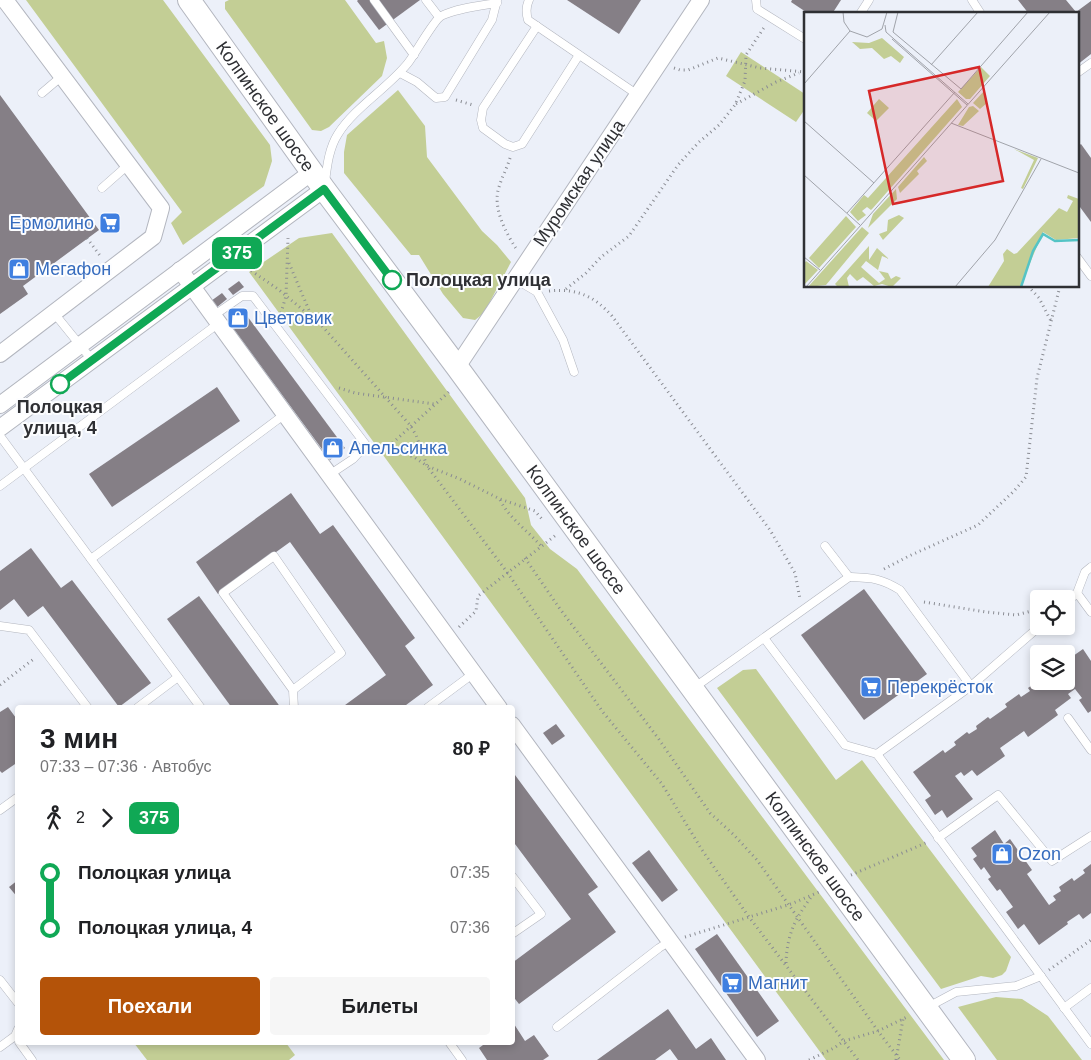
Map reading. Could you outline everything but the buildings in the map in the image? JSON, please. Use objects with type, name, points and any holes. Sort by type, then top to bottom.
[{"type":"main road","name":"Колпинское шоссе","points":[[189,0],[318,180],[964,1060]]},
{"type":"street","points":[[0,354],[152,237],[161,208],[5,0]]},
{"type":"street","name":"Муромская улица","points":[[457,367],[701,0]]},
{"type":"street","points":[[0,405],[180,270],[318,180]]},
{"type":"street","points":[[0,428],[192,286],[318,180]]},
{"type":"street","points":[[180,270],[497,705]]},
{"type":"street","points":[[515,730],[757,1060]]},
{"type":"lane","points":[[374,0],[414,55]]},
{"type":"lane","points":[[426,0],[439,17]]},
{"type":"lane","points":[[529,0],[526,15],[528,20],[638,95]]},
{"type":"lane","points":[[756,0],[757,9],[804,38]]},
{"type":"lane","points":[[861,12],[869,0]]},
{"type":"lane","points":[[972,0],[980,12]]},
{"type":"lane","points":[[318,180],[337,135],[347,123],[400,73],[439,17],[462,9],[497,2],[492,20],[445,96],[436,98],[417,82],[400,73]]},
{"type":"lane","points":[[537,26],[483,108],[481,120],[483,128],[505,144],[513,147],[522,144],[579,55]]},
{"type":"lane","points":[[1078,72],[1091,63]]},
{"type":"lane","points":[[42,93],[62,76]]},
{"type":"lane","points":[[102,188],[128,165]]},
{"type":"lane","points":[[1078,258],[1091,276]]},
{"type":"lane","points":[[515,279],[537,292],[563,340],[574,372]]},
{"type":"lane","points":[[0,486],[216,320],[242,296],[253,296],[366,445],[353,459],[329,475]]},
{"type":"lane","points":[[54,313],[92,360]]},
{"type":"lane","points":[[91,559],[285,414]]},
{"type":"lane","points":[[0,436],[199,705]]},
{"type":"lane","points":[[825,546],[849,577]]},
{"type":"lane","points":[[293,690],[341,653],[274,556],[223,593],[293,690],[294,705]]},
{"type":"lane","points":[[1091,568],[1086,572],[1077,594],[1091,612]]},
{"type":"lane","points":[[693,689],[849,577],[884,580],[900,590],[971,686]]},
{"type":"lane","points":[[0,626],[28,630],[86,705]]},
{"type":"lane","points":[[877,754],[971,686],[1030,635]]},
{"type":"lane","points":[[764,638],[845,745],[877,754],[1091,1044]]},
{"type":"lane","points":[[431,705],[474,673]]},
{"type":"lane","points":[[141,705],[178,677]]},
{"type":"lane","points":[[1068,718],[1091,750]]},
{"type":"lane","points":[[938,838],[998,796],[1052,861],[1091,836]]},
{"type":"lane","points":[[0,810],[15,799]]},
{"type":"lane","points":[[515,880],[542,914],[515,932]]},
{"type":"lane","points":[[557,1028],[658,948],[670,941]]},
{"type":"lane","points":[[926,1008],[956,992],[1016,986],[1041,976]]},
{"type":"lane","points":[[0,980],[15,999]]},
{"type":"lane","points":[[1064,1008],[1091,988]]},
{"type":"lane","points":[[0,1047],[15,1038]]},
{"type":"lane","points":[[22,1045],[32,1060]]},
{"type":"lane","points":[[451,1045],[462,1060]]},
{"type":"path","points":[[566,289],[586,273],[601,257],[629,236],[678,165],[699,142],[719,126],[735,104],[745,81],[746,55],[770,18]]},
{"type":"path","points":[[660,62],[680,70],[688,70],[718,58],[760,68],[804,72]]},
{"type":"path","points":[[735,104],[776,82],[804,72]]},
{"type":"path","points":[[445,96],[483,108]]},
{"type":"path","points":[[513,147],[505,174],[498,188],[498,212],[526,263]]},
{"type":"path","points":[[87,238],[110,270]]},
{"type":"path","points":[[277,328],[286,296],[288,238]]},
{"type":"path","points":[[288,260],[313,318]]},
{"type":"path","points":[[247,268],[286,296],[322,326],[410,425],[428,466],[507,572],[602,710],[662,784],[702,850],[750,917],[858,1060]]},
{"type":"path","points":[[1030,288],[1039,298],[1052,321]]},
{"type":"path","points":[[868,578],[909,556],[978,525],[1026,477],[1038,378],[1060,288]]},
{"type":"path","points":[[537,292],[566,289],[585,295],[600,304],[612,316],[770,530],[795,573],[798,594],[804,609]]},
{"type":"path","points":[[317,381],[355,393],[434,404]]},
{"type":"path","points":[[353,459],[387,448],[410,425],[452,389]]},
{"type":"path","points":[[387,448],[414,458],[500,499],[535,511],[545,523]]},
{"type":"path","points":[[500,499],[516,522],[541,546]]},
{"type":"path","points":[[550,529],[562,543]]},
{"type":"path","points":[[456,648],[459,628],[476,611],[478,596],[556,536]]},
{"type":"path","points":[[525,558],[560,609],[658,738],[710,813],[757,860],[897,1055]]},
{"type":"path","points":[[906,598],[986,612],[1016,615],[1030,611]]},
{"type":"path","points":[[0,685],[44,650]]},
{"type":"path","points":[[670,941],[789,905],[836,884],[859,870],[938,838]]},
{"type":"path","points":[[786,964],[787,948],[797,916],[812,895]]},
{"type":"path","points":[[1041,976],[1091,940]]},
{"type":"path","points":[[809,1060],[844,1041],[878,1031],[926,1008]]},
{"type":"path","points":[[898,1060],[902,1019]]},
{"type":"green space","points":[[26,0],[163,0],[270,145],[272,161],[264,186],[183,245],[171,223],[182,212]]},
{"type":"green space","points":[[229,0],[345,0],[376,43],[384,41],[387,58],[382,76],[329,127],[321,131],[312,130],[225,9],[225,2]]},
{"type":"green space","points":[[741,52],[804,93],[804,110],[796,122],[726,76]]},
{"type":"green space","points":[[398,90],[425,126],[427,157],[482,231],[511,262],[484,313],[475,320],[463,318],[443,294],[419,255],[411,255],[344,173],[344,152],[347,135]]},
{"type":"green space","points":[[332,233],[525,498],[531,525],[550,549],[577,569],[944,1060],[826,1060],[249,272],[299,238]]},
{"type":"green space","points":[[756,669],[836,780],[862,760],[1011,957],[1006,971],[1002,975],[993,978],[981,976],[941,989],[717,688],[743,670]]},
{"type":"green space","points":[[996,997],[1022,999],[1048,1016],[1082,1060],[997,1060],[958,1007]]},
{"type":"green space","points":[[136,1045],[288,1045],[295,1055],[289,1060],[147,1060]]},
{"type":"bus line","name":"375","points":[[60,384],[324,189],[392,280]]},
{"type":"place","name":"Ермолино","points":[[110,223]]},
{"type":"place","name":"Мегафон","points":[[19,269]]},
{"type":"place","name":"Полоцкая улица","points":[[392,280]]},
{"type":"place","name":"Цветовик","points":[[238,318]]},
{"type":"place","name":"Полоцкая улица, 4","points":[[60,384]]},
{"type":"place","name":"Апельсинка","points":[[333,448]]},
{"type":"place","name":"Перекрёсток","points":[[871,687]]},
{"type":"place","name":"Ozon","points":[[1002,854]]},
{"type":"place","name":"Магнит","points":[[732,983]]}]
